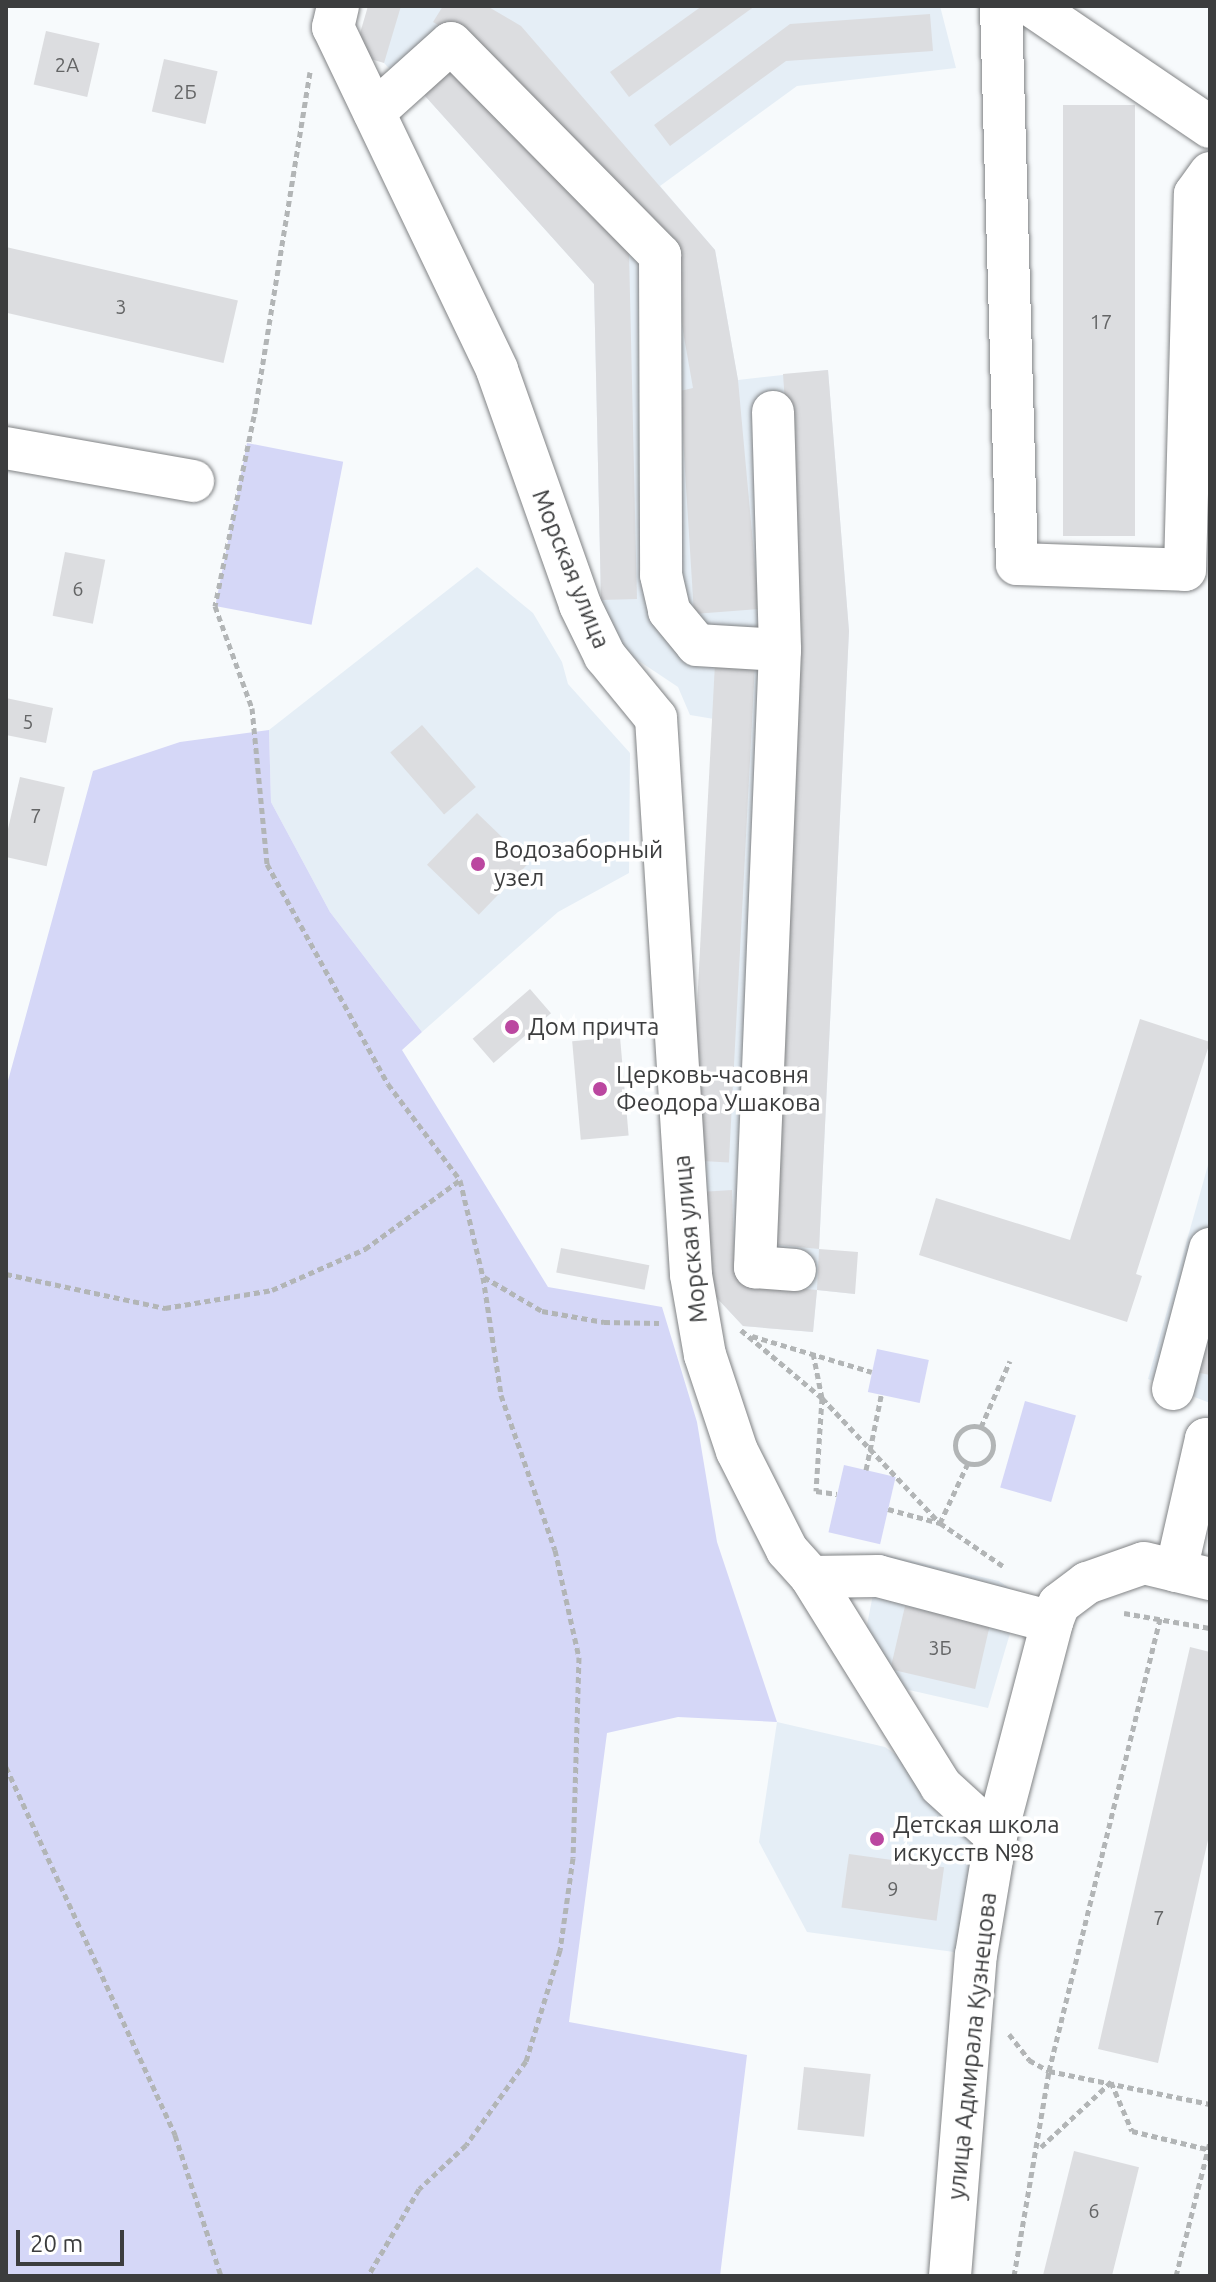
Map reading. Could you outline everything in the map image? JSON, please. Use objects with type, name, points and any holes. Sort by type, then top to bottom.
[{"type":"street","name":"Морская улица","points":[[338,6],[333,27],[497,370],[580,605],[605,656],[656,718],[685,1222],[678,1314],[705,1355],[737,1451],[787,1550],[811,1577],[941,1786],[996,1836]]},
{"type":"street","points":[[1001,6],[1017,564],[1185,570],[1195,194],[1210,173]]},
{"type":"street","points":[[1032,6],[1079,19],[1210,127]]},
{"type":"street","points":[[374,112],[451,43],[660,255],[661,575],[669,611],[697,645],[780,650]]},
{"type":"street","points":[[773,412],[780,650],[755,1267],[795,1270]]},
{"type":"street","points":[[6,448],[193,481]]},
{"type":"street","points":[[1173,1389],[1210,1249]]},
{"type":"street","points":[[811,1577],[878,1576],[1056,1613],[1087,1583],[1144,1563],[1193,1575],[1206,1439],[1210,1440]]},
{"type":"street","name":"улица Адмирала Кузнецова","points":[[950,2276],[976,1955],[996,1836],[1056,1613]]},
{"type":"path","points":[[311,59],[254,416],[215,606],[252,708],[267,864],[388,1084],[460,1180],[483,1277],[501,1395],[555,1550],[579,1657],[573,1858],[560,1950],[526,2061],[466,2145],[419,2189],[368,2276]]},
{"type":"path","points":[[6,1274],[165,1308],[272,1290],[365,1249],[460,1180]]},
{"type":"path","points":[[483,1277],[542,1311],[604,1322],[678,1314],[872,1372]]},
{"type":"path","points":[[751,1336],[870,1445],[940,1523],[1056,1613]]},
{"type":"path","points":[[813,1353],[822,1398],[816,1491],[837,1494]]},
{"type":"path","points":[[981,1427],[1010,1361]]},
{"type":"path","points":[[866,1470],[881,1396]]},
{"type":"path","points":[[981,1427],[991,1435],[993,1448],[987,1459],[968,1463],[959,1455],[957,1438],[964,1429],[981,1427]]},
{"type":"path","points":[[940,1523],[968,1463]]},
{"type":"path","points":[[888,1509],[940,1523]]},
{"type":"path","points":[[1117,1612],[1210,1628]]},
{"type":"path","points":[[1014,2276],[1039,2149],[1049,2071],[1160,1618]]},
{"type":"path","points":[[6,1767],[175,2135],[221,2276]]},
{"type":"path","points":[[1029,2060],[1049,2071],[1210,2104]]},
{"type":"path","points":[[1111,2082],[1132,2131],[1209,2146],[1176,2276]]},
{"type":"path","points":[[1039,2149],[1111,2082]]},
{"type":"shaded area","points":[[368,6],[940,6],[956,68],[797,86],[660,186],[715,250],[738,380],[828,370],[849,631],[819,1249],[855,1294],[817,1290],[813,1332],[743,1326],[703,1283],[700,1192],[714,719],[690,715],[678,687],[621,649],[601,600],[594,284],[417,87],[405,85],[384,63]]},
{"type":"shaded area","points":[[247,443],[343,462],[312,625],[215,606]]},
{"type":"shaded area","points":[[477,567],[533,613],[562,662],[568,684],[630,753],[629,873],[558,912],[422,1032],[330,912],[271,802],[269,730]]},
{"type":"shaded area","points":[[269,730],[271,802],[330,912],[422,1032],[402,1050],[548,1287],[662,1307],[697,1422],[717,1542],[777,1722],[678,1717],[607,1733],[569,2022],[747,2055],[720,2276],[6,2276],[6,1088],[93,771],[180,742]]},
{"type":"shaded area","points":[[1210,1158],[1210,1403],[1148,1379]]},
{"type":"shaded area","points":[[877,1349],[929,1360],[920,1403],[868,1392]]},
{"type":"shaded area","points":[[1025,1401],[1076,1416],[1051,1502],[1000,1488]]},
{"type":"shaded area","points":[[844,1465],[896,1477],[880,1544],[828,1532]]},
{"type":"shaded area","points":[[881,1554],[999,1581],[1021,1596],[988,1708],[896,1687],[865,1635]]},
{"type":"shaded area","name":"Детская школа искусств №8","points":[[777,1722],[885,1747],[941,1786],[996,1836],[976,1955],[807,1932],[759,1842]]},
{"type":"building","points":[[368,6],[401,6],[384,63],[354,54]]},
{"type":"building","points":[[443,6],[487,6],[521,26],[715,250],[738,380],[759,609],[694,614],[680,391],[693,388],[670,258],[501,62],[433,22]]},
{"type":"building","points":[[702,6],[755,6],[629,97],[610,72]]},
{"type":"building","points":[[930,14],[933,51],[786,61],[670,146],[654,125],[790,24]]},
{"type":"building","points":[[46,31],[100,43],[87,97],[34,85]]},
{"type":"building","points":[[452,55],[629,252],[637,599],[601,600],[594,284],[417,87]]},
{"type":"building","points":[[164,59],[218,71],[205,124],[152,112]]},
{"type":"building","points":[[1063,105],[1135,105],[1135,536],[1063,536]]},
{"type":"building","points":[[6,247],[238,301],[224,363],[6,313]]},
{"type":"building","points":[[828,370],[849,631],[819,1249],[769,1244],[801,635],[783,374]]},
{"type":"building","points":[[65,552],[105,560],[93,624],[53,616]]},
{"type":"building","points":[[715,663],[755,665],[729,1162],[689,1160]]},
{"type":"building","points":[[6,698],[53,708],[46,743],[6,735]]},
{"type":"building","points":[[422,725],[476,787],[444,814],[390,753]]},
{"type":"building","points":[[20,777],[65,787],[47,866],[6,857],[6,838]]},
{"type":"building","name":"Водозаборный узел","points":[[477,813],[529,863],[479,915],[427,865]]},
{"type":"building","name":"Дом причта","points":[[530,989],[551,1013],[494,1063],[473,1039]]},
{"type":"building","points":[[1140,1019],[1210,1042],[1136,1274],[1142,1276],[1127,1322],[919,1255],[936,1198],[1070,1240]]},
{"type":"building","name":"Церковь-часовня Феодора Ушакова","points":[[620,1037],[629,1136],[581,1140],[572,1041]]},
{"type":"building","points":[[732,1190],[735,1275],[743,1283],[817,1290],[813,1332],[743,1326],[703,1283],[700,1192]]},
{"type":"building","points":[[561,1248],[649,1265],[645,1290],[556,1273]]},
{"type":"building","points":[[819,1249],[858,1252],[855,1294],[817,1290]]},
{"type":"building","points":[[1210,1337],[1210,1375],[1200,1373]]},
{"type":"building","points":[[905,1606],[990,1626],[975,1689],[890,1669]]},
{"type":"building","points":[[1190,1647],[1210,1652],[1210,1831],[1158,2063],[1098,2049]]},
{"type":"building","points":[[849,1854],[944,1867],[937,1921],[841,1907]]},
{"type":"building","points":[[804,2067],[871,2074],[864,2137],[797,2130]]},
{"type":"building","points":[[1074,2151],[1139,2167],[1112,2276],[1043,2276]]},
{"type":"place","name":"Водозаборный узел","points":[[478,864]]},
{"type":"place","name":"Дом причта","points":[[512,1027]]},
{"type":"place","name":"Церковь-часовня Феодора Ушакова","points":[[600,1089]]},
{"type":"place","name":"Детская школа искусств №8","points":[[877,1839]]}]
